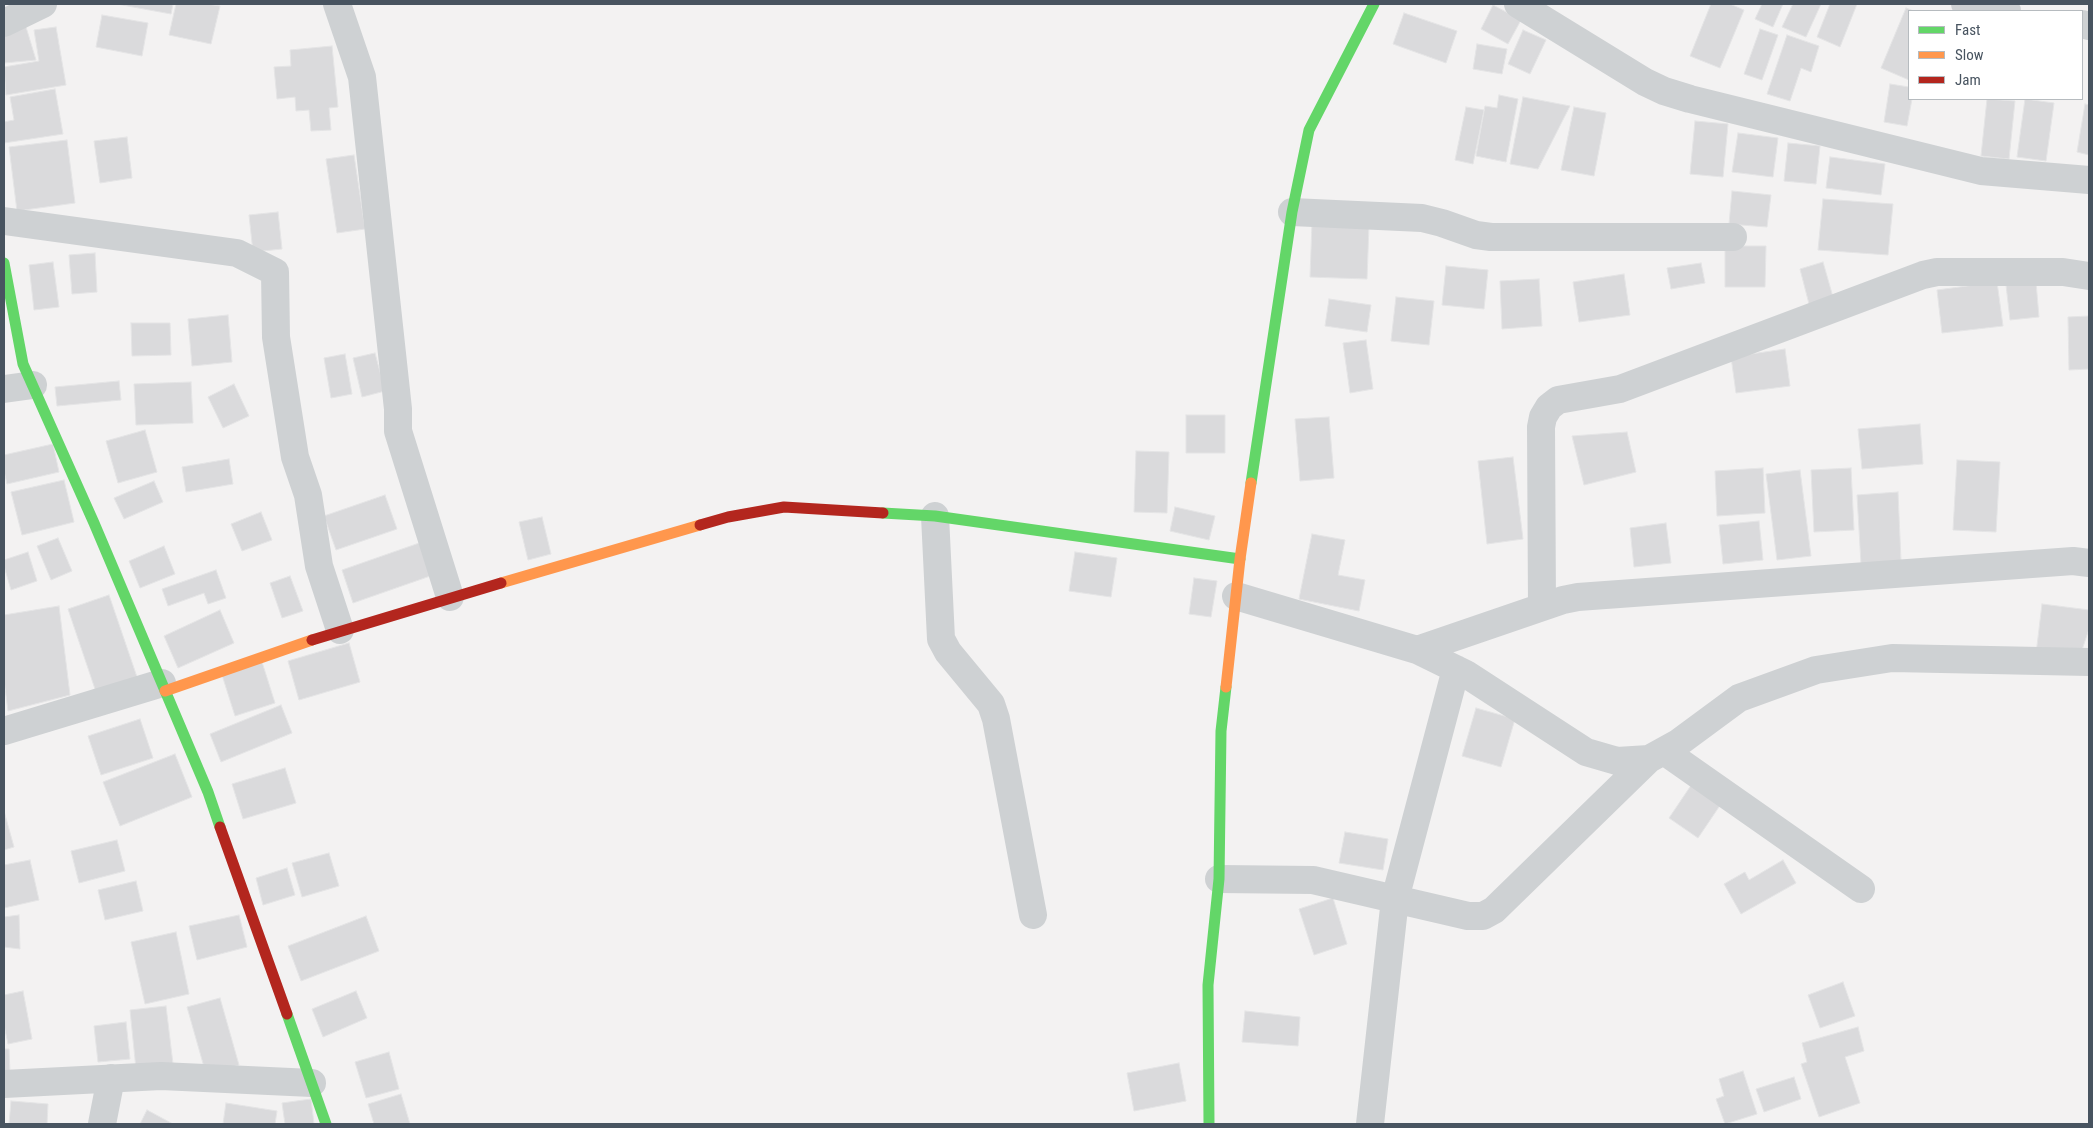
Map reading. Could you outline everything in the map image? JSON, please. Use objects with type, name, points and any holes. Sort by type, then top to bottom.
[{"type":"street","points":[[4,23],[43,4]]},
{"type":"street","points":[[337,4],[362,77],[398,409],[398,432],[450,597]]},
{"type":"street","points":[[1209,1124],[1208,985],[1219,879],[1221,731],[1240,559],[1299,174],[1310,130],[1374,4]]},
{"type":"street","points":[[1518,4],[1645,82],[1664,91],[1981,171],[2089,180]]},
{"type":"street","points":[[1965,4],[2001,10]]},
{"type":"street","points":[[1292,212],[1422,218],[1491,237],[1733,237]]},
{"type":"street","points":[[4,221],[237,253],[275,272],[276,337],[294,456],[308,496],[319,566],[340,630]]},
{"type":"street","points":[[4,263],[23,364],[208,792],[326,1124]]},
{"type":"street","points":[[1542,607],[1541,427],[1548,407],[1558,400],[1620,389],[1923,275],[1937,272],[2063,272],[2089,276]]},
{"type":"street","points":[[4,389],[33,385]]},
{"type":"street","points":[[4,731],[164,687],[340,630],[728,516],[784,507],[935,516],[1240,559]]},
{"type":"street","points":[[935,516],[941,639],[948,652],[990,704],[996,719],[1033,915]]},
{"type":"street","points":[[1417,650],[1542,607],[1578,597],[2073,561],[2089,563]]},
{"type":"street","points":[[1236,596],[1417,650],[1456,669],[1586,752],[1617,761],[1656,755],[1860,889]]},
{"type":"street","points":[[1219,879],[1313,880],[1468,916],[1483,916],[1494,910],[1656,755],[1739,698],[1816,670],[1892,658],[2089,662]]},
{"type":"street","points":[[1370,1124],[1395,899],[1456,669]]},
{"type":"street","points":[[4,1084],[161,1076],[312,1083]]},
{"type":"street","points":[[102,1124],[111,1078]]},
{"type":"building","points":[[117,4],[173,4],[171,14]]},
{"type":"building","points":[[176,4],[220,6],[211,44],[169,35]]},
{"type":"building","points":[[1711,4],[1730,4],[1744,10],[1720,68],[1690,56]]},
{"type":"building","points":[[1762,4],[1783,4],[1773,27],[1755,19]]},
{"type":"building","points":[[1793,4],[1821,4],[1806,37],[1782,27]]},
{"type":"building","points":[[1830,4],[1857,4],[1840,47],[1817,37]]},
{"type":"building","points":[[1493,5],[1521,20],[1508,44],[1481,29]]},
{"type":"building","points":[[1906,8],[1911,10],[1908,10],[1908,80],[1881,68]]},
{"type":"building","points":[[1404,13],[1457,31],[1446,63],[1393,44]]},
{"type":"building","points":[[102,15],[148,23],[142,56],[96,47]]},
{"type":"building","points":[[26,27],[36,60],[4,63],[4,35]]},
{"type":"building","points":[[56,27],[66,85],[6,95],[4,67],[39,61],[34,30]]},
{"type":"building","points":[[1760,29],[1778,35],[1762,80],[1744,74]]},
{"type":"building","points":[[1523,30],[1546,40],[1530,74],[1508,64]]},
{"type":"building","points":[[1787,35],[1819,46],[1811,72],[1801,68],[1790,101],[1767,94]]},
{"type":"building","points":[[1477,44],[1507,49],[1502,74],[1473,69]]},
{"type":"building","points":[[332,46],[338,107],[329,108],[331,130],[311,131],[309,110],[296,111],[295,97],[277,99],[274,67],[291,66],[290,50]]},
{"type":"building","points":[[1890,84],[1908,87],[1908,100],[1912,100],[1907,126],[1884,122]]},
{"type":"building","points":[[55,89],[63,134],[4,143],[4,122],[14,120],[10,97]]},
{"type":"building","points":[[1499,95],[1518,99],[1506,162],[1476,156],[1485,106],[1497,108]]},
{"type":"building","points":[[1523,97],[1570,106],[1538,169],[1510,164]]},
{"type":"building","points":[[1987,100],[2015,101],[2009,159],[1981,156]]},
{"type":"building","points":[[2025,100],[2054,103],[2046,161],[2017,157]]},
{"type":"building","points":[[2085,104],[2089,105],[2089,155],[2077,152]]},
{"type":"building","points":[[1466,107],[1484,110],[1473,164],[1455,160]]},
{"type":"building","points":[[1574,107],[1606,113],[1594,176],[1561,170]]},
{"type":"building","points":[[1695,121],[1728,124],[1723,177],[1690,174]]},
{"type":"building","points":[[1738,133],[1778,138],[1773,177],[1732,172]]},
{"type":"building","points":[[127,137],[132,178],[100,183],[94,141]]},
{"type":"building","points":[[67,140],[75,203],[17,211],[9,147]]},
{"type":"building","points":[[1788,143],[1820,146],[1816,184],[1784,181]]},
{"type":"building","points":[[354,155],[365,229],[337,233],[326,159]]},
{"type":"building","points":[[1830,157],[1885,164],[1881,195],[1826,188]]},
{"type":"building","points":[[1732,191],[1771,195],[1767,227],[1729,224]]},
{"type":"building","points":[[1823,199],[1893,204],[1888,255],[1818,250]]},
{"type":"building","points":[[278,212],[282,249],[253,252],[249,215]]},
{"type":"building","points":[[1312,223],[1369,225],[1367,279],[1310,277]]},
{"type":"building","points":[[1725,246],[1766,246],[1765,287],[1725,287]]},
{"type":"building","points":[[95,253],[97,292],[72,294],[69,255]]},
{"type":"building","points":[[53,262],[59,307],[34,310],[29,265]]},
{"type":"building","points":[[1823,262],[1833,297],[1809,304],[1800,269]]},
{"type":"building","points":[[1701,263],[1705,283],[1671,289],[1667,268]]},
{"type":"building","points":[[1446,266],[1488,270],[1484,309],[1442,305]]},
{"type":"building","points":[[1624,274],[1630,315],[1579,322],[1573,282]]},
{"type":"building","points":[[1539,279],[1542,326],[1502,329],[1500,281]]},
{"type":"building","points":[[1997,282],[2003,326],[1942,333],[1937,290]]},
{"type":"building","points":[[2036,282],[2039,317],[2010,320],[2006,285]]},
{"type":"building","points":[[1396,297],[1434,301],[1429,345],[1391,341]]},
{"type":"building","points":[[1329,299],[1371,305],[1367,332],[1325,326]]},
{"type":"building","points":[[228,315],[232,362],[192,366],[188,319]]},
{"type":"building","points":[[2089,316],[2089,369],[2069,370],[2068,317]]},
{"type":"building","points":[[131,323],[170,323],[171,355],[132,356]]},
{"type":"building","points":[[1366,340],[1373,389],[1350,393],[1343,343]]},
{"type":"building","points":[[1785,349],[1790,386],[1736,393],[1731,357]]},
{"type":"building","points":[[375,353],[385,391],[362,397],[353,358]]},
{"type":"building","points":[[345,354],[352,394],[331,398],[324,358]]},
{"type":"building","points":[[119,381],[121,400],[57,406],[55,387]]},
{"type":"building","points":[[191,382],[193,423],[136,425],[134,384]]},
{"type":"building","points":[[234,384],[249,416],[223,428],[208,397]]},
{"type":"building","points":[[1186,415],[1225,415],[1225,453],[1186,453]]},
{"type":"building","points":[[1329,417],[1334,478],[1300,481],[1295,419]]},
{"type":"building","points":[[1920,424],[1923,464],[1862,469],[1858,429]]},
{"type":"building","points":[[145,430],[157,472],[118,483],[106,441]]},
{"type":"building","points":[[1627,432],[1636,472],[1584,485],[1572,436]]},
{"type":"building","points":[[53,444],[59,472],[7,484],[4,471],[4,455]]},
{"type":"building","points":[[1136,451],[1169,452],[1167,513],[1134,512]]},
{"type":"building","points":[[1513,457],[1523,539],[1487,544],[1478,461]]},
{"type":"building","points":[[229,459],[233,484],[186,492],[182,467]]},
{"type":"building","points":[[1957,460],[2000,462],[1996,532],[1953,530]]},
{"type":"building","points":[[1763,468],[1765,513],[1717,516],[1715,471]]},
{"type":"building","points":[[1851,468],[1854,530],[1814,532],[1811,470]]},
{"type":"building","points":[[1800,470],[1811,556],[1777,560],[1766,474]]},
{"type":"building","points":[[64,480],[74,522],[22,535],[11,492]]},
{"type":"building","points":[[154,481],[163,502],[124,519],[114,498]]},
{"type":"building","points":[[1898,492],[1901,561],[1861,564],[1857,495]]},
{"type":"building","points":[[385,495],[397,529],[336,550],[324,516]]},
{"type":"building","points":[[1175,507],[1215,516],[1209,540],[1170,531]]},
{"type":"building","points":[[261,512],[272,540],[242,551],[231,524]]},
{"type":"building","points":[[542,517],[551,554],[528,560],[519,522]]},
{"type":"building","points":[[1759,521],[1763,560],[1723,564],[1719,525]]},
{"type":"building","points":[[1666,523],[1671,563],[1634,567],[1630,528]]},
{"type":"building","points":[[1312,534],[1345,540],[1338,575],[1365,580],[1359,611],[1299,599]]},
{"type":"building","points":[[58,538],[72,571],[51,580],[37,546]]},
{"type":"building","points":[[425,541],[436,574],[353,603],[342,570]]},
{"type":"building","points":[[164,546],[175,574],[140,588],[129,561]]},
{"type":"building","points":[[28,552],[37,581],[11,590],[4,560]]},
{"type":"building","points":[[1075,552],[1117,558],[1111,597],[1069,591]]},
{"type":"building","points":[[216,570],[226,598],[208,604],[204,593],[168,606],[162,589]]},
{"type":"building","points":[[290,576],[303,611],[282,618],[270,583]]},
{"type":"building","points":[[1194,578],[1217,581],[1211,617],[1189,614]]},
{"type":"building","points":[[109,595],[137,677],[96,692],[68,609]]},
{"type":"building","points":[[2042,604],[2089,610],[2089,629],[2081,653],[2036,654]]},
{"type":"building","points":[[59,606],[70,695],[8,711],[4,680],[4,615]]},
{"type":"building","points":[[220,610],[234,643],[178,668],[164,636]]},
{"type":"building","points":[[349,643],[360,682],[299,700],[288,661]]},
{"type":"building","points":[[262,662],[275,703],[235,716],[222,675]]},
{"type":"building","points":[[281,705],[292,733],[221,762],[210,734]]},
{"type":"building","points":[[1476,708],[1515,719],[1501,767],[1462,756]]},
{"type":"building","points":[[140,719],[153,758],[101,775],[88,736]]},
{"type":"building","points":[[175,754],[192,797],[120,826],[103,782]]},
{"type":"building","points":[[285,768],[296,803],[243,819],[232,784]]},
{"type":"building","points":[[1694,781],[1723,801],[1698,838],[1669,818]]},
{"type":"building","points":[[4,811],[14,847],[4,850]]},
{"type":"building","points":[[1345,832],[1388,839],[1383,870],[1339,863]]},
{"type":"building","points":[[117,840],[125,871],[79,883],[71,851]]},
{"type":"building","points":[[329,853],[339,886],[302,897],[292,863]]},
{"type":"building","points":[[30,860],[39,900],[4,908],[4,865]]},
{"type":"building","points":[[1783,860],[1796,883],[1741,914],[1724,884],[1745,872],[1749,880]]},
{"type":"building","points":[[287,868],[295,895],[263,905],[256,878]]},
{"type":"building","points":[[136,881],[143,911],[105,920],[98,890]]},
{"type":"building","points":[[1333,898],[1347,944],[1314,955],[1299,909]]},
{"type":"building","points":[[19,915],[20,949],[4,947],[4,917]]},
{"type":"building","points":[[239,915],[247,947],[197,960],[189,926]]},
{"type":"building","points":[[366,916],[379,951],[301,981],[288,946]]},
{"type":"building","points":[[176,932],[189,994],[145,1004],[131,942]]},
{"type":"building","points":[[1843,982],[1855,1016],[1820,1028],[1808,995]]},
{"type":"building","points":[[23,991],[32,1039],[8,1044],[4,1025],[4,995]]},
{"type":"building","points":[[356,991],[367,1018],[323,1037],[312,1009]]},
{"type":"building","points":[[220,998],[239,1065],[206,1074],[187,1007]]},
{"type":"building","points":[[166,1006],[173,1064],[136,1069],[130,1010]]},
{"type":"building","points":[[1245,1011],[1300,1017],[1298,1046],[1242,1042]]},
{"type":"building","points":[[126,1022],[130,1059],[98,1062],[94,1026]]},
{"type":"building","points":[[1858,1027],[1864,1051],[1845,1057],[1860,1103],[1819,1117],[1801,1064],[1807,1062],[1802,1043]]},
{"type":"building","points":[[4,1049],[9,1049],[10,1073],[4,1073]]},
{"type":"building","points":[[389,1052],[399,1089],[366,1098],[355,1062]]},
{"type":"building","points":[[1179,1063],[1186,1101],[1134,1111],[1127,1073]]},
{"type":"building","points":[[1743,1071],[1757,1114],[1725,1124],[1716,1099],[1724,1096],[1719,1079]]},
{"type":"building","points":[[1794,1077],[1801,1099],[1764,1112],[1756,1089]]},
{"type":"building","points":[[401,1094],[410,1124],[374,1124],[368,1104]]},
{"type":"building","points":[[311,1099],[314,1124],[285,1124],[282,1103]]},
{"type":"building","points":[[11,1101],[48,1104],[47,1124],[9,1124]]},
{"type":"building","points":[[226,1103],[277,1111],[275,1124],[223,1124]]},
{"type":"building","points":[[147,1110],[173,1124],[140,1124]]},
{"type":"traffic: fast","points":[[1251,483],[1292,212],[1309,130],[1374,4]]},
{"type":"traffic: fast","points":[[4,263],[23,364],[94,523],[208,792],[220,827]]},
{"type":"traffic: fast","points":[[883,513],[935,516],[1240,559]]},
{"type":"traffic: fast","points":[[1209,1124],[1208,985],[1219,879],[1221,731],[1226,687]]},
{"type":"traffic: fast","points":[[287,1014],[326,1124]]},
{"type":"traffic: slow","points":[[1226,687],[1240,559],[1251,483]]},
{"type":"traffic: slow","points":[[501,583],[700,525]]},
{"type":"traffic: slow","points":[[165,691],[312,640]]},
{"type":"traffic: jam","points":[[700,525],[728,517],[784,507],[883,513]]},
{"type":"traffic: jam","points":[[312,640],[501,583]]},
{"type":"traffic: jam","points":[[220,827],[287,1014]]}]
